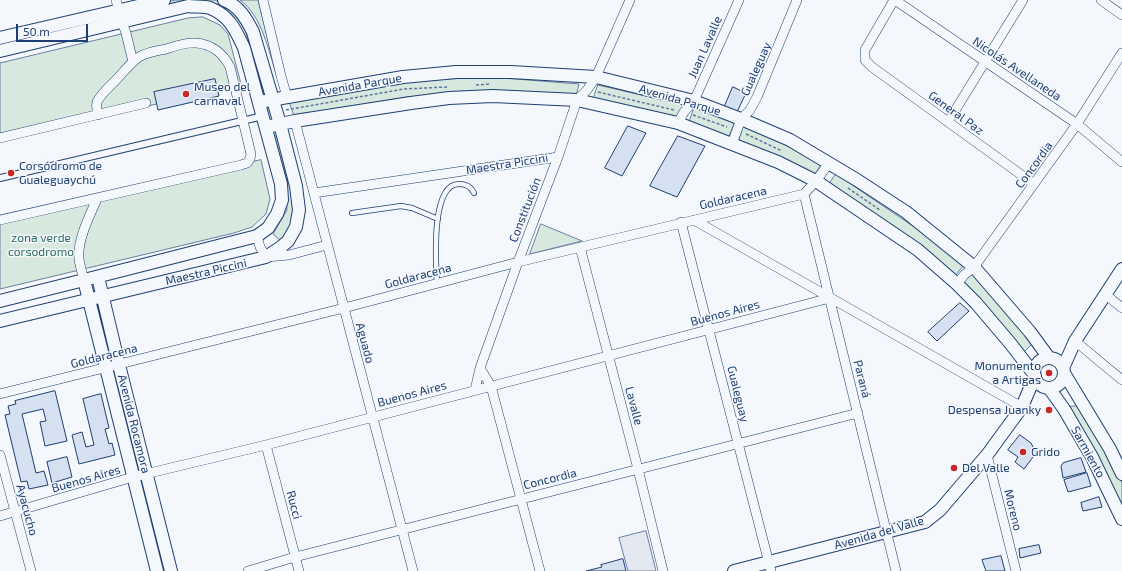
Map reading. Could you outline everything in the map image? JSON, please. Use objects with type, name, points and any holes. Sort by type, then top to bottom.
[{"type":"main road","points":[[0,38],[164,0]]},
{"type":"main road","name":"Maestra Piccini","points":[[0,320],[266,258],[281,248],[288,241],[296,227],[299,210],[296,186],[280,124],[254,32],[247,19],[238,9],[231,3],[224,0]]},
{"type":"main road","name":"Maestra Piccini","points":[[0,301],[257,236],[268,228],[277,214],[282,200],[281,184],[244,48],[237,32],[229,20],[210,8],[188,6],[119,11]]},
{"type":"main road","points":[[0,51],[119,11]]},
{"type":"main road","name":"Avenida Parque","points":[[259,102],[403,77],[456,72],[511,72],[596,77],[694,101],[741,118],[790,140],[857,180],[906,212],[974,267],[1030,332],[1050,358]]},
{"type":"main road","name":"Avenida Parque","points":[[280,124],[448,98],[493,96],[577,100],[678,123],[778,162],[816,181],[918,250],[957,284],[976,303],[1010,343],[1034,375]]},
{"type":"main road","points":[[264,121],[280,124]]},
{"type":"main road","points":[[1022,407],[1048,388],[1057,386],[1061,382],[1075,341],[1122,270]]},
{"type":"main road","name":"Avenida Rocamora","points":[[98,276],[170,571]]},
{"type":"main road","name":"Avenida Rocamora","points":[[84,280],[157,571]]},
{"type":"main road","points":[[1022,407],[1035,369],[1040,361],[1050,358],[1075,341]]},
{"type":"main road","points":[[1050,358],[1058,361],[1064,370]]},
{"type":"main road","name":"Sarmiento","points":[[1064,370],[1110,449],[1122,474]]},
{"type":"main road","points":[[1034,375],[1038,383],[1048,388]]},
{"type":"main road","name":"Sarmiento","points":[[1048,388],[1064,409],[1092,457],[1122,519]]},
{"type":"main road","name":"Avenida del Valle","points":[[734,571],[770,567],[886,532],[926,522],[940,510],[987,455],[1022,407]]},
{"type":"street","points":[[262,0],[287,97]]},
{"type":"street","name":"Constitución","points":[[475,390],[480,368],[558,157],[577,100],[587,90],[596,77],[630,0]]},
{"type":"street","name":"Juan Lavalle","points":[[678,123],[684,112],[694,101],[739,0]]},
{"type":"street","name":"Gualeguay","points":[[732,144],[741,118],[750,110],[758,97],[798,0]]},
{"type":"street","name":"General Paz","points":[[894,0],[866,50],[865,60],[872,67],[1034,184]]},
{"type":"street","name":"Nicolás Avellaneda","points":[[894,0],[1077,124],[1122,162]]},
{"type":"street","points":[[948,122],[984,61],[1023,0]]},
{"type":"street","points":[[1101,0],[1122,15]]},
{"type":"street","points":[[119,11],[133,62]]},
{"type":"street","points":[[0,220],[247,163],[250,159],[251,154],[230,67],[226,59],[212,48],[195,43],[185,44],[140,56],[103,93],[97,103],[98,114]]},
{"type":"street","name":"Concordia","points":[[957,284],[964,275],[974,267],[1077,124],[1122,53]]},
{"type":"street","points":[[0,138],[146,103]]},
{"type":"street","points":[[0,178],[243,120],[264,121]]},
{"type":"street","name":"Aguado","points":[[295,121],[413,571]]},
{"type":"street","name":"Maestra Piccini","points":[[314,193],[558,157]]},
{"type":"street","points":[[804,194],[829,163]]},
{"type":"street","name":"Goldaracena","points":[[0,394],[106,369],[518,262],[681,222],[804,194]]},
{"type":"street","name":"Paraná","points":[[804,194],[896,571]]},
{"type":"street","points":[[84,280],[79,257],[81,238],[88,218],[98,198]]},
{"type":"street","points":[[694,220],[1022,407]]},
{"type":"street","name":"Gualeguay","points":[[681,222],[770,567]]},
{"type":"street","points":[[257,236],[260,247],[266,258],[327,245]]},
{"type":"street","name":"Lavalle","points":[[580,247],[663,571]]},
{"type":"street","points":[[1105,294],[1122,308]]},
{"type":"street","name":"Buenos Aires","points":[[0,516],[146,474],[266,445],[830,298]]},
{"type":"street","points":[[1075,341],[1122,380]]},
{"type":"street","points":[[480,368],[491,386],[540,571]]},
{"type":"street","name":"Concordia","points":[[248,571],[402,529],[858,413]]},
{"type":"street","name":"Rucci","points":[[266,445],[299,571]]},
{"type":"street","name":"Ayacucho","points":[[0,455],[31,571]]},
{"type":"street","name":"Moreno","points":[[987,455],[1016,571]]},
{"type":"lane","points":[[437,284],[435,254],[438,219],[442,199],[449,188],[455,184],[465,184],[472,188],[474,193]]},
{"type":"lane","points":[[352,213],[401,206],[412,208],[438,219]]},
{"type":"path","points":[[596,91],[680,111]]},
{"type":"path","points":[[691,115],[732,129]]},
{"type":"green space","points":[[176,0],[215,0],[232,10],[245,30],[267,92],[261,93],[247,49],[210,5],[131,10]]},
{"type":"green space","points":[[240,0],[258,0],[277,77],[264,35],[254,15]]},
{"type":"green space","points":[[203,17],[220,25],[228,34],[241,84],[0,141],[0,63],[188,18]]},
{"type":"green space","points":[[490,77],[579,84],[576,96],[492,92],[406,97],[294,116],[289,102],[404,81]]},
{"type":"green space","points":[[598,85],[684,105],[676,117],[596,99],[594,97]]},
{"type":"green space","points":[[695,106],[735,121],[729,136],[689,123]]},
{"type":"green space","points":[[744,125],[782,143],[821,165],[814,175],[739,141]]},
{"type":"green space","points":[[279,136],[285,156],[293,205],[291,225],[281,241],[273,234],[287,210],[286,191],[271,137]]},
{"type":"green space","name":"zona verde corsodromo","points":[[261,160],[270,199],[266,214],[252,227],[234,233],[0,289],[0,220]]},
{"type":"green space","points":[[836,174],[926,235],[963,266],[955,276],[917,244],[830,183]]},
{"type":"green space","points":[[541,224],[582,241],[530,254]]},
{"type":"green space","points":[[971,272],[1033,343],[1024,352],[962,284]]},
{"type":"green space","points":[[1073,406],[1079,408],[1106,452],[1122,483],[1122,508],[1069,410],[1070,407]]},
{"type":"shaded area","points":[[646,531],[656,571],[628,571],[619,538]]},
{"type":"building","name":"Museo del carnaval","points":[[215,79],[219,96],[158,110],[154,92]]},
{"type":"building","points":[[733,87],[746,93],[737,112],[724,108]]},
{"type":"building","points":[[628,126],[646,133],[622,176],[605,168]]},
{"type":"building","points":[[678,136],[705,146],[677,197],[650,186]]},
{"type":"building","points":[[960,303],[969,311],[937,341],[928,332]]},
{"type":"building","points":[[55,391],[67,441],[45,446],[40,422],[46,421],[43,409],[22,414],[36,473],[44,471],[48,485],[29,489],[27,481],[21,482],[5,415],[10,414],[8,406],[16,404],[15,401]]},
{"type":"building","points":[[101,394],[109,428],[105,429],[109,444],[112,443],[115,455],[79,464],[72,435],[82,432],[86,447],[94,445],[83,399]]},
{"type":"building","name":"Grido","points":[[1020,435],[1031,443],[1036,453],[1024,469],[1015,462],[1018,457],[1008,450]]},
{"type":"building","points":[[67,457],[72,477],[52,483],[47,462]]},
{"type":"building","points":[[1081,458],[1086,472],[1063,478],[1061,466],[1063,463]]},
{"type":"building","points":[[1087,473],[1091,486],[1068,492],[1064,480]]},
{"type":"building","points":[[1099,497],[1102,507],[1083,511],[1081,503]]},
{"type":"building","points":[[1039,545],[1041,553],[1020,558],[1019,549]]},
{"type":"building","points":[[1001,556],[1005,571],[986,571],[982,560]]},
{"type":"building","points":[[623,559],[626,571],[586,571],[602,567],[601,565]]},
{"type":"place","name":"Museo del carnaval","points":[[186,94]]},
{"type":"place","name":"Corsódromo de Gualeguaychú","points":[[11,173]]},
{"type":"place","name":"Monumento a Artigas","points":[[1049,373]]},
{"type":"place","name":"Despensa Juanky","points":[[1049,410]]},
{"type":"place","name":"Grido","points":[[1023,452]]},
{"type":"place","name":"Del Valle","points":[[954,468]]}]
